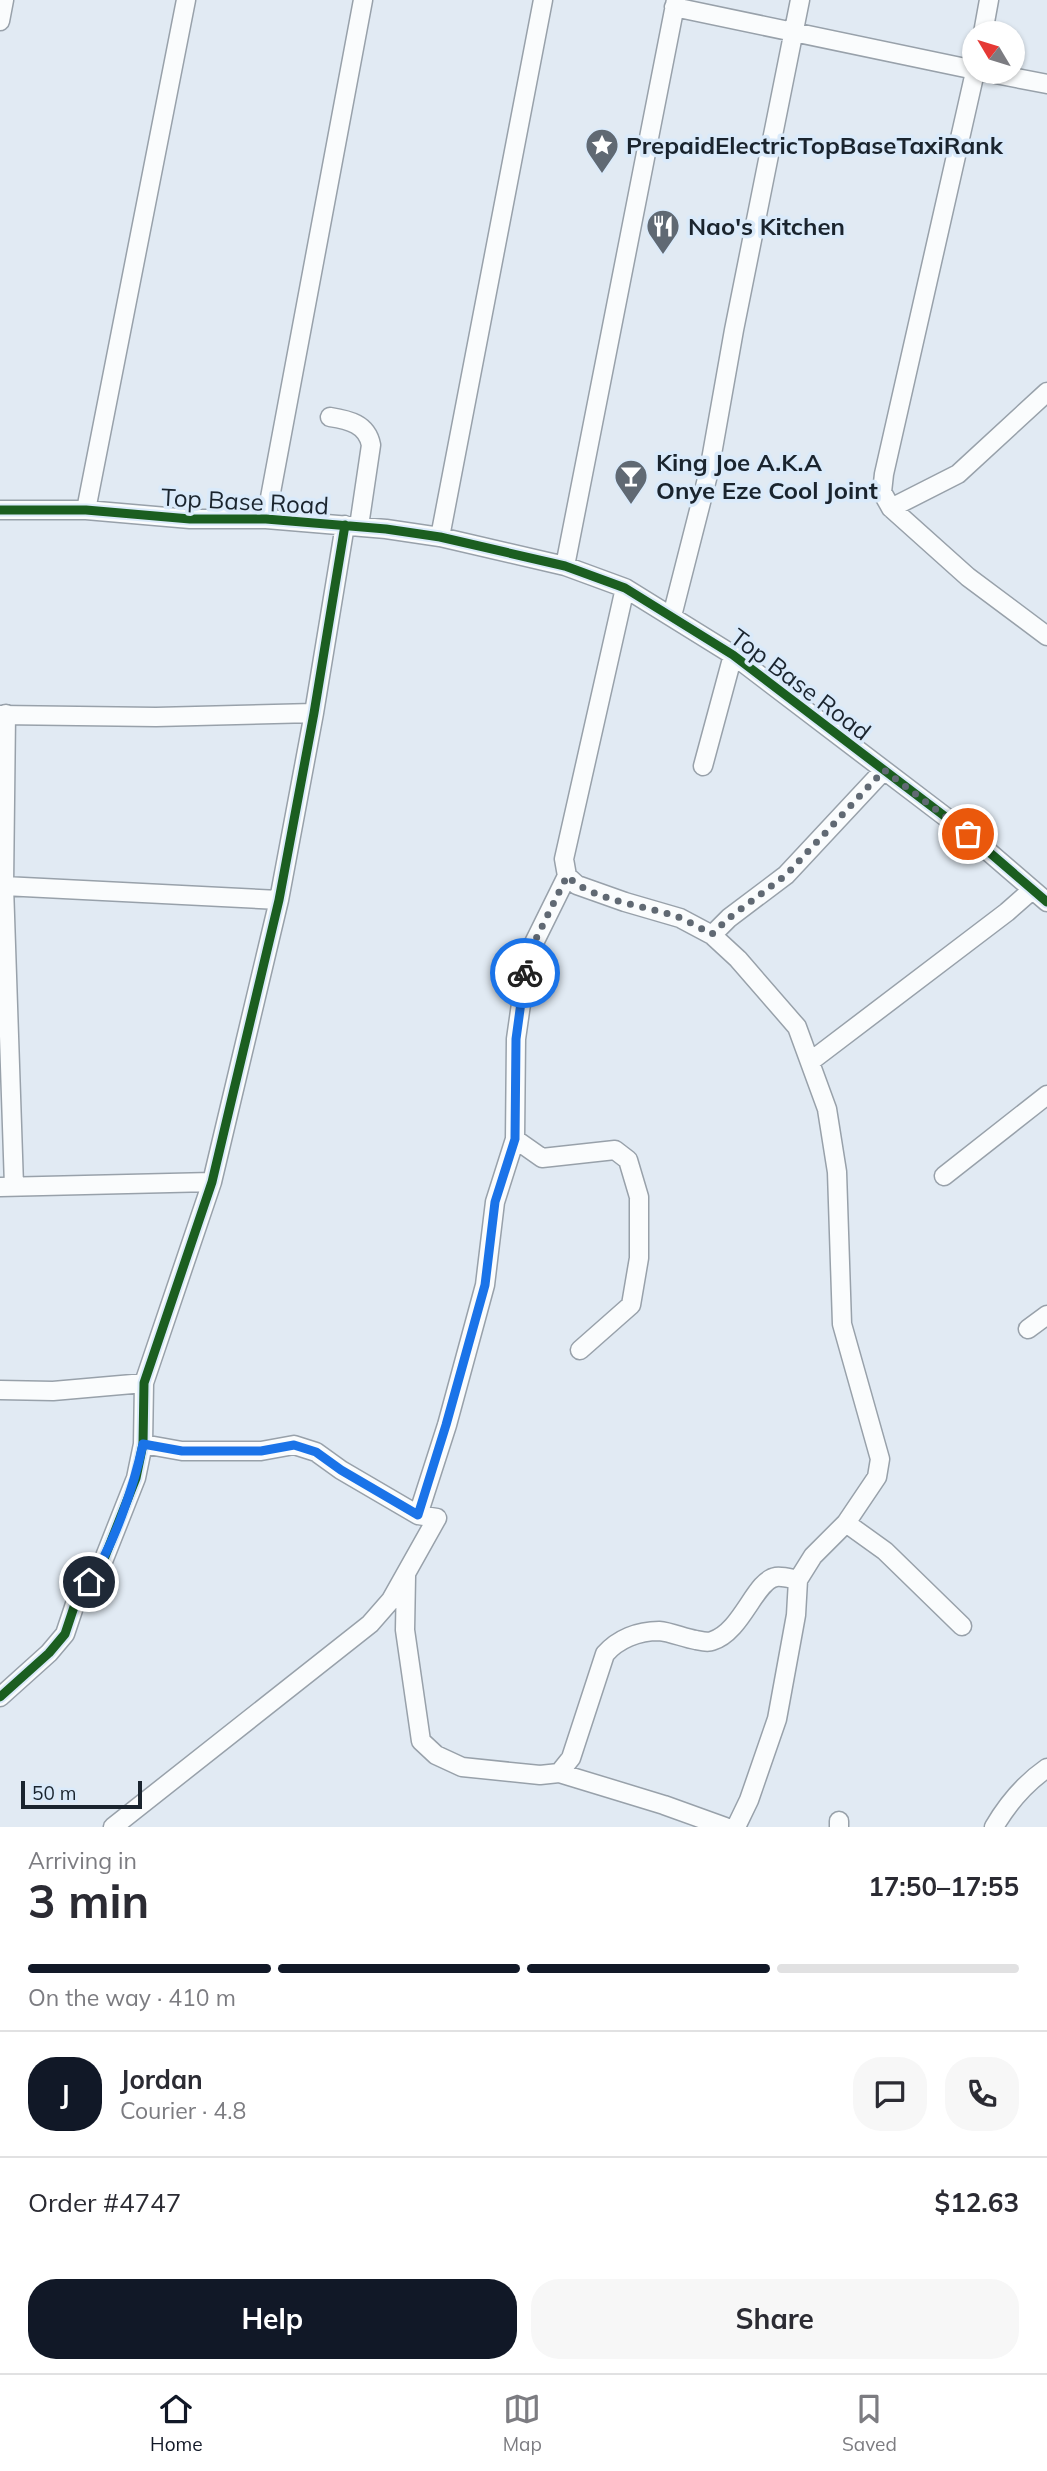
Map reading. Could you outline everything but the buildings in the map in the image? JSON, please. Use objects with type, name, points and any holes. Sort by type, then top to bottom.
[{"type":"street","points":[[0,21],[4,0]]},
{"type":"street","points":[[86,510],[186,0]]},
{"type":"street","points":[[266,519],[363,0]]},
{"type":"street","points":[[440,537],[543,0]]},
{"type":"street","points":[[672,616],[709,471],[800,0]]},
{"type":"street","points":[[985,21],[989,0]]},
{"type":"street","points":[[565,566],[675,3],[962,68]]},
{"type":"street","points":[[1026,80],[1047,84]]},
{"type":"street","points":[[972,84],[882,492],[891,508],[968,577],[1047,636]]},
{"type":"street","points":[[891,508],[958,474],[1047,392]]},
{"type":"street","points":[[0,1697],[33,1668],[65,1634],[76,1601],[102,1564],[136,1478],[143,1444],[144,1383],[212,1182],[279,900],[352,525],[371,445],[369,436],[356,423],[330,416]]},
{"type":"street","name":"Top Base Road","points":[[0,510],[86,510],[190,519],[266,519],[352,525],[440,537],[565,566],[625,588],[733,655],[968,834],[1047,902]]},
{"type":"street","points":[[418,1515],[485,1285],[495,1202],[515,1139],[516,1039],[528,955],[567,876],[564,859],[625,588]]},
{"type":"street","points":[[703,766],[733,655]]},
{"type":"street","points":[[212,1182],[7,1187],[2,938],[3,715],[156,717],[314,713]]},
{"type":"street","points":[[712,934],[786,875],[884,770]]},
{"type":"street","points":[[567,876],[577,885],[680,918],[712,934],[738,959],[797,1027],[827,1109],[837,1172],[842,1324],[880,1459],[877,1477],[846,1523],[813,1556],[798,1580],[796,1615],[777,1719],[749,1800],[736,1827]]},
{"type":"street","points":[[4,886],[279,900]]},
{"type":"street","points":[[811,1061],[1007,912],[1032,890]]},
{"type":"street","points":[[944,1176],[1047,1095]]},
{"type":"street","points":[[515,1139],[542,1158],[615,1150],[628,1160],[639,1197],[639,1258],[631,1305],[580,1350]]},
{"type":"street","points":[[1028,1329],[1047,1315]]},
{"type":"street","points":[[0,1390],[52,1391],[144,1383]]},
{"type":"street","points":[[113,1827],[370,1624],[391,1600],[437,1518],[418,1515],[341,1470],[316,1452],[294,1445],[261,1451],[182,1451],[143,1444]]},
{"type":"street","points":[[846,1523],[885,1551],[962,1626]]},
{"type":"street","points":[[406,1573],[405,1630],[421,1741],[436,1755],[462,1767],[540,1775],[559,1773],[725,1827]]},
{"type":"street","points":[[559,1773],[572,1758],[605,1654],[616,1642],[659,1631],[710,1642],[726,1634],[739,1621],[758,1590],[768,1580],[777,1577],[798,1580]]},
{"type":"street","points":[[993,1827],[1007,1804],[1047,1768]]},
{"type":"cycle path","points":[[0,510],[86,510],[190,519],[266,519],[386,529],[440,537],[565,566],[625,588],[733,655],[968,834],[1047,902]]},
{"type":"cycle path","points":[[0,1697],[49,1653],[65,1634],[76,1601],[102,1564],[136,1478],[143,1444],[144,1383],[212,1182],[279,900],[345,525]]},
{"type":"way so far","points":[[525,973],[528,955],[567,876],[577,885],[680,918],[712,934],[786,875],[884,770],[968,834]]},
{"type":"place","name":"PrepaidElectricTopBaseTaxiRank","points":[[602,175]]},
{"type":"place","name":"Nao's Kitchen","points":[[663,256]]},
{"type":"place","name":"King Joe A.K.A Onye Eze Cool Joint","points":[[631,506]]},
{"type":"route","points":[[89,1582],[102,1564],[136,1478],[143,1444],[182,1451],[261,1451],[294,1445],[316,1452],[341,1470],[418,1515],[485,1285],[495,1202],[515,1139],[516,1039],[525,973]]}]
